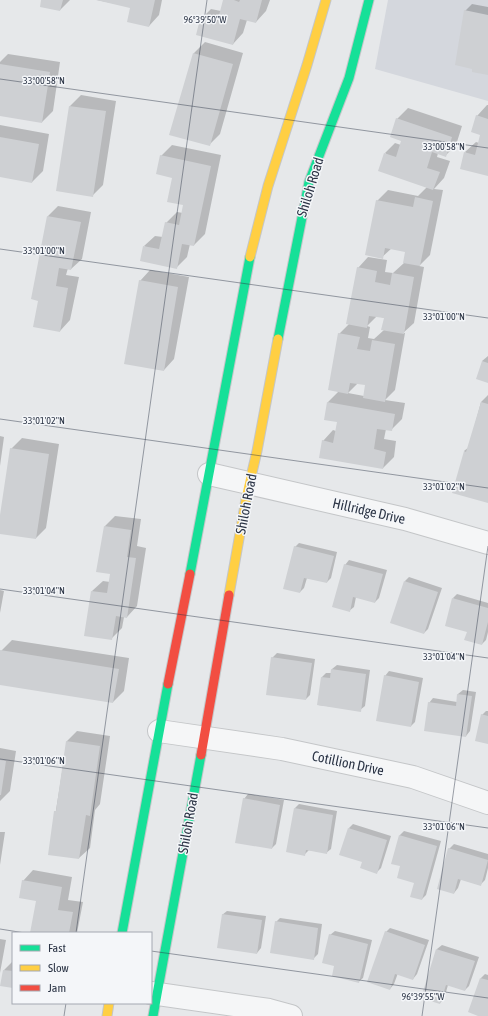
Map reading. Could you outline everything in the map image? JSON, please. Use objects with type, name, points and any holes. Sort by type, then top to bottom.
[{"type":"main road","points":[[122,932],[158,732],[209,474],[249,260],[268,186],[307,65],[326,0]]},
{"type":"main road","name":"Shiloh Road","points":[[153,1016],[154,994],[204,738],[249,483],[301,218],[309,182],[349,78],[369,0]]},
{"type":"main road","points":[[107,1016],[109,1004]]},
{"type":"street","name":"Hillridge Drive","points":[[209,474],[405,519],[488,543]]},
{"type":"street","name":"Cotillion Drive","points":[[158,732],[282,749],[413,777],[488,803]]},
{"type":"street","points":[[154,994],[269,1010],[291,1016]]},
{"type":"shaded area","points":[[388,0],[488,0],[488,101],[375,69]]},
{"type":"building","points":[[41,0],[63,0],[60,11],[40,7]]},
{"type":"building","points":[[96,0],[155,0],[149,27],[127,22],[130,8]]},
{"type":"building","points":[[223,0],[234,0],[239,2],[240,0],[262,0],[256,23],[240,19],[233,45],[196,35],[200,19],[217,23]]},
{"type":"building","points":[[464,10],[488,15],[488,75],[472,72],[472,69],[455,65]]},
{"type":"building","points":[[193,53],[233,64],[210,146],[169,135]]},
{"type":"building","points":[[0,64],[50,72],[42,123],[0,116]]},
{"type":"building","points":[[69,106],[106,111],[93,197],[56,191]]},
{"type":"building","points":[[476,115],[488,119],[488,176],[460,169],[464,152],[475,155],[480,135],[471,132]]},
{"type":"building","points":[[396,118],[452,137],[446,157],[432,152],[427,168],[440,172],[433,190],[378,171],[384,153],[396,157],[401,141],[390,137]]},
{"type":"building","points":[[0,137],[39,144],[32,183],[0,177]]},
{"type":"building","points":[[160,155],[211,166],[194,246],[182,244],[177,269],[140,261],[143,246],[159,249],[165,222],[179,225],[183,205],[167,202],[172,178],[156,174]]},
{"type":"building","points":[[415,197],[433,201],[420,266],[403,263],[405,252],[385,248],[383,259],[365,255],[376,200],[413,207]]},
{"type":"building","points":[[47,216],[81,222],[71,270],[59,268],[56,286],[68,288],[60,332],[33,327],[38,301],[31,299]]},
{"type":"building","points":[[357,267],[377,271],[375,282],[390,285],[392,273],[414,277],[404,334],[381,330],[384,318],[369,316],[367,328],[346,324]]},
{"type":"building","points":[[139,280],[178,287],[164,371],[124,364]]},
{"type":"building","points":[[338,333],[360,337],[357,349],[370,351],[372,340],[395,344],[385,402],[363,398],[365,385],[350,383],[348,394],[328,390]]},
{"type":"building","points":[[482,361],[488,363],[488,383],[476,379]]},
{"type":"building","points":[[327,402],[395,414],[392,431],[377,429],[374,449],[386,452],[383,469],[319,458],[322,440],[333,443],[337,422],[324,420]]},
{"type":"building","points":[[481,402],[488,404],[488,503],[452,493],[464,451],[466,452]]},
{"type":"building","points":[[10,448],[49,454],[36,539],[0,534],[0,515]]},
{"type":"building","points":[[104,526],[131,530],[127,557],[136,558],[127,618],[116,616],[112,640],[84,636],[91,591],[107,593],[110,574],[96,572]]},
{"type":"building","points":[[294,546],[334,556],[327,583],[304,578],[300,593],[283,589]]},
{"type":"building","points":[[344,564],[383,574],[375,603],[353,597],[350,612],[332,607]]},
{"type":"building","points":[[404,581],[438,592],[424,634],[390,623]]},
{"type":"building","points":[[452,598],[488,608],[488,622],[482,645],[464,640],[467,632],[445,626]]},
{"type":"building","points":[[0,650],[119,669],[113,703],[0,685]]},
{"type":"building","points":[[271,657],[312,663],[306,700],[266,695]]},
{"type":"building","points":[[331,669],[366,674],[361,712],[317,705],[321,677],[330,678]]},
{"type":"building","points":[[384,675],[419,682],[411,727],[376,721]]},
{"type":"building","points":[[457,694],[472,696],[466,737],[424,731],[428,702],[456,706]]},
{"type":"building","points":[[481,714],[488,716],[488,744],[475,741]]},
{"type":"building","points":[[66,741],[100,746],[90,816],[86,815],[79,859],[48,855]]},
{"type":"building","points":[[0,760],[6,761],[1,795],[0,795]]},
{"type":"building","points":[[243,798],[280,805],[272,849],[235,843]]},
{"type":"building","points":[[294,808],[333,815],[327,854],[306,850],[305,856],[286,852]]},
{"type":"building","points":[[348,828],[387,840],[377,874],[360,868],[362,862],[339,855]]},
{"type":"building","points":[[399,835],[437,846],[422,900],[410,897],[414,883],[397,878],[400,866],[391,864]]},
{"type":"building","points":[[448,848],[488,860],[481,886],[458,879],[454,894],[437,889]]},
{"type":"building","points":[[22,880],[62,887],[58,910],[73,912],[69,932],[30,932],[36,901],[19,898]]},
{"type":"building","points":[[222,914],[262,920],[257,954],[217,948]]},
{"type":"building","points":[[275,921],[318,928],[314,960],[270,953]]},
{"type":"building","points":[[385,931],[425,945],[413,980],[395,974],[390,990],[367,982]]},
{"type":"building","points":[[329,934],[368,944],[359,983],[332,976],[334,966],[322,963]]},
{"type":"building","points":[[436,949],[475,961],[465,991],[446,985],[440,1004],[421,998]]},
{"type":"building","points":[[3,970],[12,971],[12,988],[0,986]]},
{"type":"building","points":[[480,978],[488,980],[488,1016],[478,1016],[468,1012]]},
{"type":"traffic: fast","points":[[278,339],[309,182],[349,78],[369,0]]},
{"type":"traffic: fast","points":[[190,574],[250,257]]},
{"type":"traffic: fast","points":[[122,932],[168,684]]},
{"type":"traffic: fast","points":[[153,1016],[201,755]]},
{"type":"traffic: slow","points":[[250,257],[268,186],[307,65],[326,0]]},
{"type":"traffic: slow","points":[[229,595],[247,494],[257,451],[278,339]]},
{"type":"traffic: slow","points":[[107,1016],[109,1004]]},
{"type":"traffic: jam","points":[[168,684],[190,574]]},
{"type":"traffic: jam","points":[[201,755],[229,595]]}]
